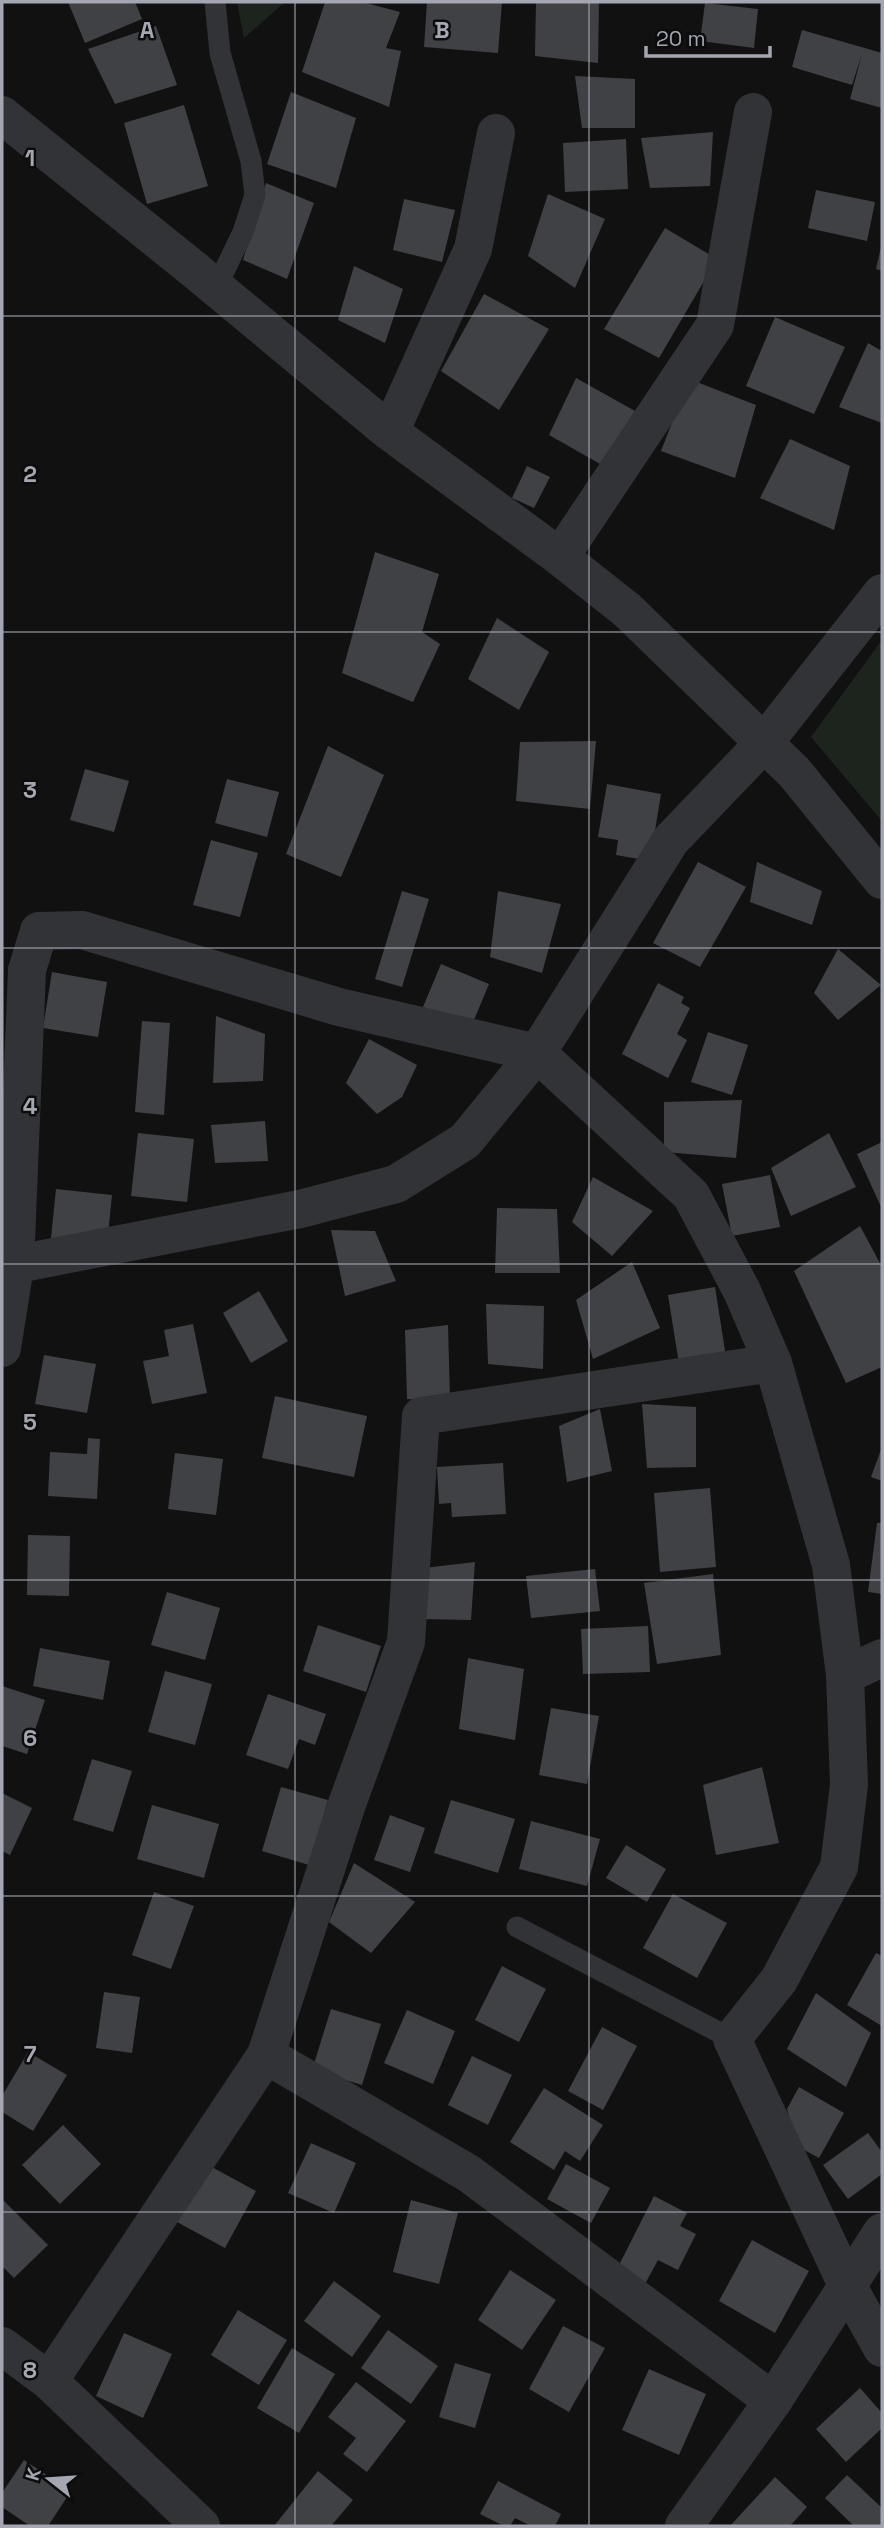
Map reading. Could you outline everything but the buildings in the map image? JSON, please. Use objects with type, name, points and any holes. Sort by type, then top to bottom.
[{"type":"street","points":[[560,557],[715,325],[753,113]]},
{"type":"street","points":[[2,115],[390,432],[560,557],[627,610],[794,772],[882,880]]},
{"type":"street","points":[[390,432],[473,249],[496,133]]},
{"type":"street","points":[[9,1267],[300,1209],[396,1184],[465,1141],[537,1053],[671,841],[764,743],[882,593]]},
{"type":"street","points":[[2,1348],[27,970],[39,931],[82,930],[339,1007],[537,1053],[691,1195],[742,1292],[773,1363],[831,1565],[845,1675],[849,1785],[839,1867],[779,1980],[732,2039],[865,2280],[882,2348]]},
{"type":"street","points":[[49,2381],[267,2055],[347,1804],[407,1642],[421,1416],[773,1363]]},
{"type":"street","points":[[845,1675],[882,1658]]},
{"type":"street","points":[[267,2055],[468,2173],[773,2401]]},
{"type":"street","points":[[684,2526],[773,2401],[865,2280],[882,2232]]},
{"type":"street","points":[[2,2347],[49,2381],[201,2526]]},
{"type":"lane","points":[[215,2],[220,53],[251,161],[255,195],[243,232],[216,288]]},
{"type":"lane","points":[[517,1927],[732,2039]]},
{"type":"shaded area","points":[[237,2],[285,2],[244,38]]},
{"type":"shaded area","points":[[882,640],[882,821],[811,737]]}]
